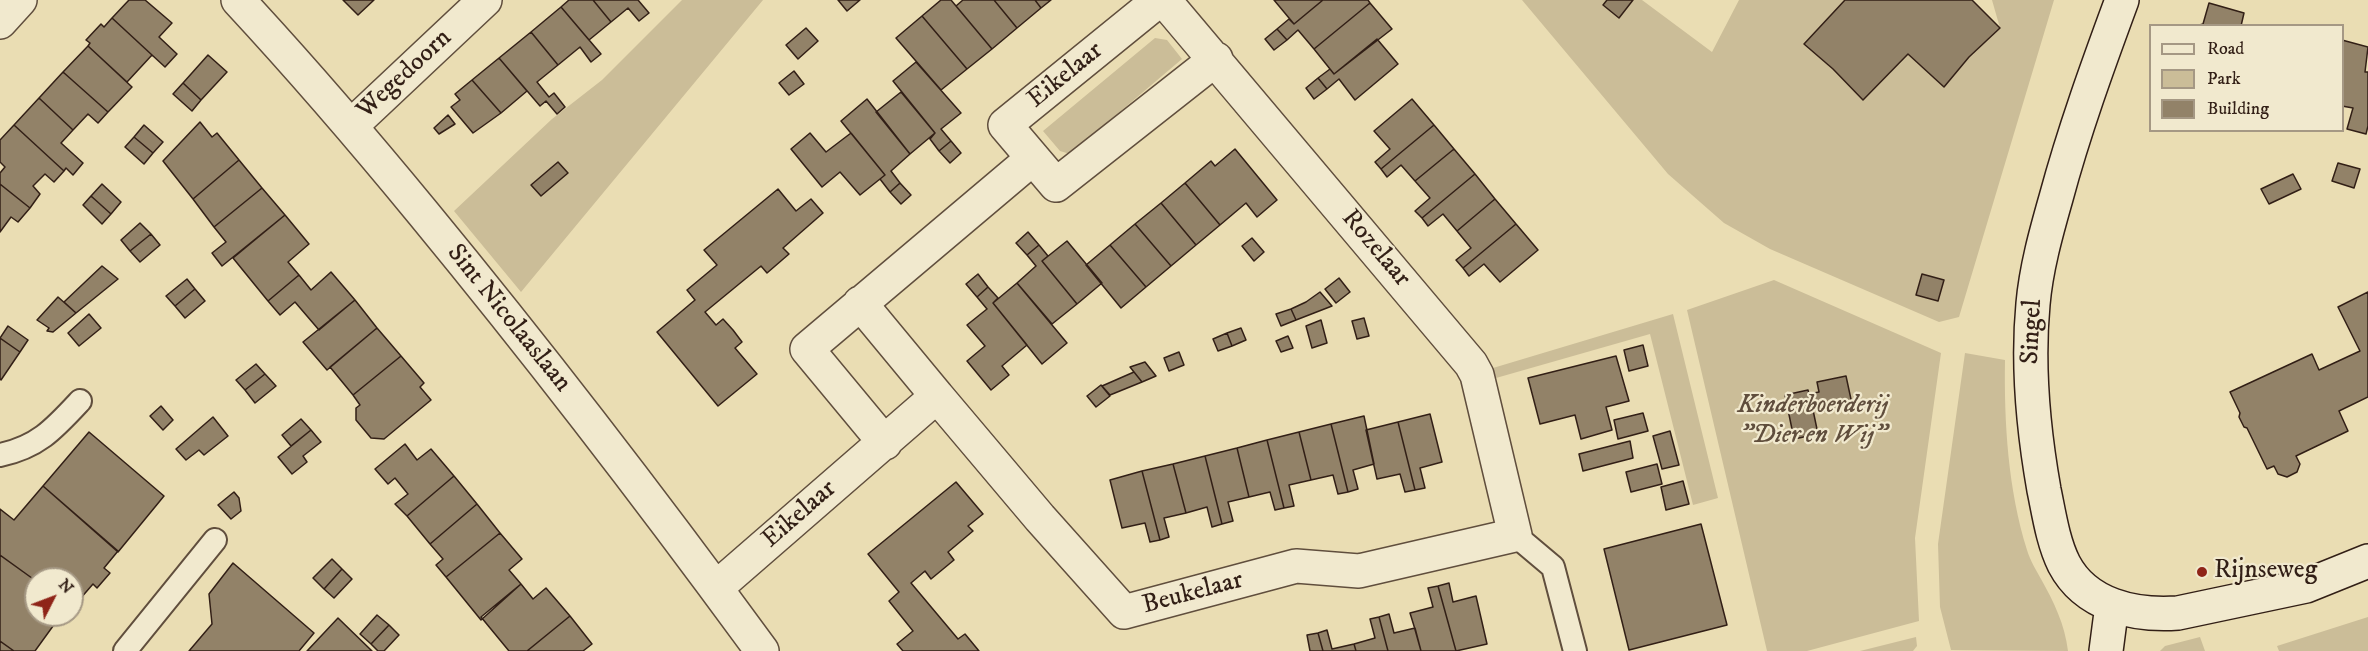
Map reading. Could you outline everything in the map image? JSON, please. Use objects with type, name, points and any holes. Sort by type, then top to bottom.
[{"type":"street","points":[[0,22],[20,0]]},
{"type":"street","name":"Sint Nicolaaslaan","points":[[238,0],[351,126],[515,325],[762,651]]},
{"type":"street","name":"Wegedoorn","points":[[351,126],[485,0]]},
{"type":"street","name":"Eikelaar","points":[[1159,0],[1005,125],[1056,185],[1216,59]]},
{"type":"street","name":"Rozelaar","points":[[1164,0],[1471,364],[1477,375],[1511,536]]},
{"type":"street","name":"Singel","points":[[2122,0],[2069,149],[2045,238],[2033,304],[2031,371],[2036,442],[2048,511],[2061,555],[2072,576],[2082,587],[2112,605],[2144,614],[2178,613],[2306,586],[2368,561]]},
{"type":"street","points":[[885,443],[807,349],[1032,159]]},
{"type":"street","points":[[860,303],[937,396]]},
{"type":"street","name":"Eikelaar","points":[[716,588],[937,396]]},
{"type":"street","name":"Beukelaar","points":[[937,396],[1040,518],[1124,612],[1296,566],[1359,571],[1511,536]]},
{"type":"street","points":[[2106,651],[2112,605]]},
{"type":"lane","points":[[0,455],[33,445],[60,423],[80,401]]},
{"type":"lane","points":[[1511,536],[1553,567],[1575,651]]},
{"type":"lane","points":[[124,651],[215,540]]},
{"type":"green space","points":[[682,0],[763,0],[521,292],[454,211],[552,119],[602,80]]},
{"type":"green space","points":[[1522,0],[1642,0],[1712,52],[1739,0],[1845,0],[1804,44],[1833,69],[1908,54],[1944,87],[1969,57],[2000,28],[1992,0],[2054,0],[1959,317],[1939,322],[1770,249],[1724,223],[1668,174]]},
{"type":"green space","points":[[1155,38],[1167,40],[1182,59],[1070,154],[1060,151],[1043,131]]},
{"type":"green space","name":"Kinderboerderij \"Dier en Wij\"","points":[[1774,280],[1941,353],[1915,538],[1919,621],[1807,651],[1767,651],[1687,310]]},
{"type":"green space","points":[[1673,314],[1718,498],[1693,505],[1650,334],[1496,378],[1493,368]]},
{"type":"green space","points":[[1965,353],[2005,360],[2005,408],[2015,503],[2028,554],[2058,614],[2068,651],[1951,650],[1940,607],[1938,544]]},
{"type":"green space","points":[[2368,617],[2368,651],[2279,651],[2277,646]]},
{"type":"green space","points":[[1916,637],[1917,646],[1913,651],[1860,651]]},
{"type":"green space","points":[[2200,637],[2205,651],[2160,651],[2165,646]]},
{"type":"building","points":[[129,0],[145,0],[172,23],[159,37],[177,54],[165,67],[112,18]]},
{"type":"building","points":[[343,0],[374,0],[358,15]]},
{"type":"building","points":[[569,0],[593,0],[611,22],[589,40],[561,7]]},
{"type":"building","points":[[593,0],[638,0],[649,13],[639,21],[628,8],[611,22]]},
{"type":"building","points":[[838,0],[860,0],[847,11]]},
{"type":"building","points":[[941,0],[951,0],[992,49],[967,69],[922,16]]},
{"type":"building","points":[[963,0],[994,0],[1017,28],[992,49],[956,6]]},
{"type":"building","points":[[994,0],[1035,0],[1041,8],[1017,28]]},
{"type":"building","points":[[1035,0],[1051,0],[1041,8]]},
{"type":"building","points":[[1274,0],[1323,0],[1294,24]]},
{"type":"building","points":[[1323,0],[1368,0],[1370,3],[1314,49],[1298,30],[1287,40],[1277,29],[1289,19],[1294,24]]},
{"type":"building","points":[[1607,0],[1633,0],[1619,18],[1603,5]]},
{"type":"building","points":[[1845,0],[1972,0],[2000,28],[1969,57],[1944,87],[1908,54],[1863,100],[1833,69],[1804,44]]},
{"type":"building","points":[[1370,3],[1392,29],[1334,74],[1314,49]]},
{"type":"building","points":[[2209,3],[2244,13],[2241,24],[2203,24]]},
{"type":"building","points":[[561,7],[601,54],[591,62],[580,47],[558,65],[531,32]]},
{"type":"building","points":[[922,16],[967,69],[941,90],[896,38]]},
{"type":"building","points":[[112,18],[152,55],[127,82],[88,46],[90,43],[86,40],[101,24],[104,27]]},
{"type":"building","points":[[806,28],[818,41],[798,59],[786,45]]},
{"type":"building","points":[[1277,29],[1287,40],[1274,50],[1265,39]]},
{"type":"building","points":[[531,32],[558,65],[537,82],[549,97],[554,93],[565,107],[557,114],[546,101],[540,106],[499,58]]},
{"type":"building","points":[[1377,39],[1398,64],[1355,100],[1339,79],[1327,89],[1318,78],[1330,69],[1334,74]]},
{"type":"building","points":[[2344,41],[2368,47],[2365,72],[2368,72],[2366,134],[2347,129],[2353,108],[2344,106]]},
{"type":"building","points":[[88,46],[132,87],[108,112],[63,72]]},
{"type":"building","points":[[208,55],[227,72],[201,100],[183,83]]},
{"type":"building","points":[[499,58],[527,91],[501,113],[472,80]]},
{"type":"building","points":[[916,62],[961,113],[941,129],[951,141],[939,151],[930,139],[935,133],[893,81]]},
{"type":"building","points":[[794,71],[804,84],[789,95],[779,83]]},
{"type":"building","points":[[63,72],[108,112],[98,123],[88,114],[73,130],[39,98]]},
{"type":"building","points":[[1318,78],[1327,89],[1314,99],[1306,88]]},
{"type":"building","points":[[472,80],[501,113],[473,133],[451,107],[460,100],[455,94]]},
{"type":"building","points":[[183,83],[201,100],[192,111],[173,94]]},
{"type":"building","points":[[901,92],[935,133],[910,154],[876,112]]},
{"type":"building","points":[[39,98],[73,130],[61,143],[83,163],[73,175],[66,168],[64,171],[14,125]]},
{"type":"building","points":[[867,99],[910,154],[891,171],[900,183],[890,192],[880,179],[885,175],[841,121]]},
{"type":"building","points":[[1412,99],[1434,125],[1381,169],[1375,162],[1390,149],[1374,131]]},
{"type":"building","points":[[448,115],[455,124],[439,134],[434,128]]},
{"type":"building","points":[[200,122],[212,137],[217,133],[239,160],[193,199],[163,161]]},
{"type":"building","points":[[14,125],[64,171],[54,182],[45,174],[33,186],[40,194],[30,208],[0,184],[0,173],[5,167],[0,162],[0,140]]},
{"type":"building","points":[[144,125],[163,142],[153,153],[134,137]]},
{"type":"building","points":[[1434,125],[1454,149],[1415,181],[1401,165],[1387,177],[1381,169]]},
{"type":"building","points":[[810,133],[826,152],[851,133],[885,175],[860,195],[840,172],[822,187],[791,149]]},
{"type":"building","points":[[134,137],[153,153],[144,164],[125,147]]},
{"type":"building","points":[[951,141],[961,153],[950,163],[939,151]]},
{"type":"building","points":[[1235,149],[1277,200],[1257,217],[1246,203],[1220,225],[1185,183],[1211,161],[1215,166]]},
{"type":"building","points":[[1454,149],[1475,174],[1422,218],[1415,211],[1430,198],[1415,181]]},
{"type":"building","points":[[239,160],[262,188],[214,227],[193,199]]},
{"type":"building","points":[[558,162],[568,173],[541,196],[531,185]]},
{"type":"building","points":[[2338,163],[2360,169],[2354,188],[2332,181]]},
{"type":"building","points":[[1475,174],[1495,199],[1457,231],[1443,214],[1428,226],[1422,218]]},
{"type":"building","points":[[2293,174],[2301,189],[2269,204],[2261,189]]},
{"type":"building","points":[[900,183],[911,195],[901,204],[890,192]]},
{"type":"building","points":[[1185,183],[1220,225],[1196,245],[1161,203]]},
{"type":"building","points":[[0,184],[30,208],[18,222],[11,217],[0,232]]},
{"type":"building","points":[[102,184],[121,202],[111,214],[91,196]]},
{"type":"building","points":[[262,188],[285,215],[222,266],[212,253],[226,242],[214,227]]},
{"type":"building","points":[[778,189],[796,211],[811,199],[823,213],[783,248],[789,254],[767,273],[761,266],[705,312],[716,325],[723,319],[733,330],[742,342],[735,348],[757,374],[718,406],[657,332],[695,300],[687,290],[717,265],[704,250]]},
{"type":"building","points":[[91,196],[111,214],[102,224],[83,205]]},
{"type":"building","points":[[1495,199],[1516,224],[1463,268],[1456,260],[1471,248],[1457,231]]},
{"type":"building","points":[[1161,203],[1196,245],[1171,266],[1135,224]]},
{"type":"building","points":[[285,215],[309,244],[288,262],[299,275],[268,301],[233,258]]},
{"type":"building","points":[[140,223],[151,234],[130,251],[121,240]]},
{"type":"building","points":[[1135,224],[1171,266],[1146,287],[1110,245]]},
{"type":"building","points":[[1516,224],[1538,250],[1500,282],[1484,264],[1469,276],[1463,268]]},
{"type":"building","points":[[1028,232],[1039,245],[1027,255],[1016,243]]},
{"type":"building","points":[[151,234],[160,245],[140,262],[130,251]]},
{"type":"building","points":[[1252,238],[1264,252],[1254,261],[1242,246]]},
{"type":"building","points":[[1067,241],[1102,283],[1077,304],[1042,261]]},
{"type":"building","points":[[1039,245],[1048,256],[1042,261],[1077,304],[1052,324],[1017,283],[1036,266],[1027,255]]},
{"type":"building","points":[[1110,245],[1146,287],[1121,308],[1086,265]]},
{"type":"building","points":[[102,266],[118,279],[76,313],[64,302]]},
{"type":"building","points":[[331,272],[355,300],[319,330],[295,302],[280,315],[268,301],[299,275],[311,290]]},
{"type":"building","points":[[978,274],[988,287],[977,297],[966,284]]},
{"type":"building","points":[[1922,274],[1944,280],[1938,301],[1916,295]]},
{"type":"building","points":[[1339,278],[1350,292],[1336,303],[1325,289]]},
{"type":"building","points":[[187,279],[195,289],[175,306],[166,296]]},
{"type":"building","points":[[1017,283],[1067,343],[1042,364],[993,303]]},
{"type":"building","points":[[988,287],[998,298],[993,303],[1027,345],[1002,366],[1009,375],[991,390],[967,361],[985,346],[967,325],[987,309],[977,297]]},
{"type":"building","points":[[195,289],[205,301],[185,318],[175,306]]},
{"type":"building","points":[[1320,292],[1332,306],[1296,320],[1291,309]]},
{"type":"building","points":[[2368,292],[2368,397],[2339,411],[2348,431],[2296,456],[2300,464],[2297,472],[2287,477],[2278,474],[2274,466],[2267,469],[2247,428],[2244,427],[2239,417],[2240,413],[2230,392],[2312,354],[2319,370],[2360,351],[2338,307]]},
{"type":"building","points":[[58,297],[76,313],[53,332],[47,331],[49,328],[37,320]]},
{"type":"building","points":[[355,300],[377,328],[327,370],[303,342]]},
{"type":"building","points":[[1291,309],[1296,320],[1281,326],[1276,314]]},
{"type":"building","points":[[89,314],[101,328],[79,346],[68,333]]},
{"type":"building","points":[[1364,318],[1369,336],[1357,339],[1352,321]]},
{"type":"building","points":[[1321,320],[1327,343],[1312,348],[1306,326]]},
{"type":"building","points":[[8,326],[28,340],[20,352],[0,338]]},
{"type":"building","points":[[377,328],[401,356],[353,395],[330,367]]},
{"type":"building","points":[[1241,328],[1246,340],[1232,346],[1227,333]]},
{"type":"building","points":[[1227,333],[1232,346],[1218,351],[1213,339]]},
{"type":"building","points":[[1288,336],[1293,348],[1281,352],[1276,341]]},
{"type":"building","points":[[0,338],[20,352],[1,380],[0,379]]},
{"type":"building","points":[[1643,345],[1648,366],[1629,371],[1624,350]]},
{"type":"building","points":[[1179,352],[1184,365],[1169,371],[1164,358]]},
{"type":"building","points":[[401,356],[424,383],[420,387],[431,400],[384,439],[371,438],[356,420],[356,408],[360,405],[353,395]]},
{"type":"building","points":[[1616,356],[1629,401],[1606,407],[1612,430],[1581,439],[1575,415],[1540,424],[1528,378]]},
{"type":"building","points":[[1145,362],[1156,376],[1142,382],[1130,367]]},
{"type":"building","points":[[256,364],[265,374],[245,390],[236,380]]},
{"type":"building","points":[[1134,372],[1142,382],[1110,395],[1102,386]]},
{"type":"building","points":[[265,374],[276,386],[255,403],[245,390]]},
{"type":"building","points":[[1846,376],[1852,404],[1824,411],[1823,408],[1813,410],[1818,434],[1794,439],[1785,395],[1808,390],[1809,394],[1819,392],[1817,382]]},
{"type":"building","points":[[1101,385],[1110,396],[1096,407],[1087,396]]},
{"type":"building","points":[[161,406],[173,420],[163,430],[150,416]]},
{"type":"building","points":[[1643,413],[1648,431],[1618,439],[1614,420]]},
{"type":"building","points":[[1430,414],[1442,462],[1420,468],[1425,488],[1415,490],[1398,422]]},
{"type":"building","points":[[1364,416],[1374,464],[1353,470],[1358,489],[1348,492],[1331,424]]},
{"type":"building","points":[[213,417],[228,436],[204,455],[199,450],[186,460],[176,449]]},
{"type":"building","points":[[301,419],[311,430],[291,446],[282,435]]},
{"type":"building","points":[[1398,422],[1415,490],[1405,492],[1400,474],[1377,479],[1366,430]]},
{"type":"building","points":[[1331,424],[1348,492],[1338,494],[1333,475],[1311,480],[1299,432]]},
{"type":"building","points":[[311,430],[321,442],[303,456],[307,462],[292,474],[278,457]]},
{"type":"building","points":[[1670,431],[1679,465],[1662,469],[1653,436]]},
{"type":"building","points":[[89,432],[164,496],[118,552],[43,486]]},
{"type":"building","points":[[1299,432],[1311,480],[1289,485],[1294,506],[1284,508],[1267,440]]},
{"type":"building","points":[[1267,440],[1284,508],[1275,510],[1270,492],[1249,497],[1237,448]]},
{"type":"building","points":[[1630,441],[1633,458],[1583,471],[1579,454]]},
{"type":"building","points":[[405,444],[417,460],[431,449],[454,476],[407,516],[395,504],[408,494],[395,478],[388,484],[375,469]]},
{"type":"building","points":[[1237,448],[1249,497],[1228,502],[1233,521],[1222,524],[1205,456]]},
{"type":"building","points":[[1205,456],[1222,524],[1212,527],[1207,507],[1186,513],[1173,464]]},
{"type":"building","points":[[1173,464],[1186,513],[1164,518],[1169,537],[1160,540],[1142,471]]},
{"type":"building","points":[[1657,464],[1662,484],[1631,492],[1626,472]]},
{"type":"building","points":[[1142,471],[1160,540],[1150,542],[1145,523],[1122,528],[1110,480]]},
{"type":"building","points":[[454,476],[477,504],[430,544],[407,516]]},
{"type":"building","points":[[1683,481],[1689,504],[1666,510],[1661,487]]},
{"type":"building","points":[[956,482],[983,514],[968,526],[973,531],[948,552],[954,560],[931,579],[925,571],[911,583],[958,639],[965,634],[979,651],[903,651],[897,644],[913,631],[889,601],[899,592],[868,554]]},
{"type":"building","points":[[43,486],[118,551],[104,568],[110,573],[97,588],[93,584],[84,594],[84,567],[24,567],[24,572],[0,555],[0,509],[14,520]]},
{"type":"building","points":[[234,492],[239,498],[241,511],[231,519],[218,505]]},
{"type":"building","points":[[477,504],[500,533],[446,577],[436,565],[443,559],[430,544]]},
{"type":"building","points":[[1701,524],[1727,625],[1629,650],[1604,549]]},
{"type":"building","points":[[500,533],[522,559],[509,570],[521,584],[481,620],[446,577]]},
{"type":"building","points":[[0,555],[24,572],[24,627],[52,627],[35,651],[14,651],[0,641]]},
{"type":"building","points":[[332,559],[342,569],[324,589],[313,578]]},
{"type":"building","points":[[233,563],[314,633],[299,651],[189,651],[212,624],[209,594]]},
{"type":"building","points":[[342,569],[352,579],[334,598],[324,589]]},
{"type":"building","points":[[1449,583],[1453,602],[1476,596],[1487,644],[1456,651],[1438,586]]},
{"type":"building","points":[[521,584],[533,599],[546,588],[570,616],[527,651],[509,651],[481,617]]},
{"type":"building","points":[[1438,586],[1456,651],[1421,651],[1410,613],[1433,607],[1428,588]]},
{"type":"building","points":[[1389,614],[1394,633],[1415,628],[1421,651],[1388,651],[1379,617]]},
{"type":"building","points":[[377,615],[389,625],[371,644],[360,634]]},
{"type":"building","points":[[570,616],[592,644],[583,651],[527,651]]},
{"type":"building","points":[[1379,617],[1388,651],[1356,651],[1354,644],[1375,638],[1370,619]]},
{"type":"building","points":[[338,618],[372,651],[307,651]]},
{"type":"building","points":[[389,625],[399,635],[384,651],[378,651],[371,644]]},
{"type":"building","points":[[1327,630],[1332,649],[1354,644],[1356,651],[1323,651],[1318,633]]},
{"type":"building","points":[[1318,633],[1323,651],[1310,651],[1307,635]]},
{"type":"building","points":[[0,641],[14,651],[0,651]]},
{"type":"place","name":"Rijnseweg","points":[[2202,572]]}]
